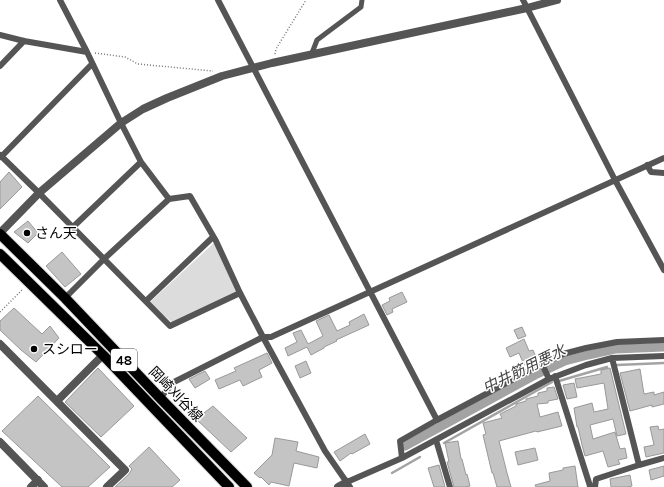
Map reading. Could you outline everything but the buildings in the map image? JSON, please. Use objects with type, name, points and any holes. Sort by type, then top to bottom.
[{"type":"main road","name":"岡崎刈谷線","points":[[0,234],[65,298],[247,487]]},
{"type":"main road","name":"岡崎刈谷線","points":[[0,254],[103,355],[229,487]]},
{"type":"street","points":[[60,0],[88,52],[92,64],[141,162],[169,199]]},
{"type":"street","points":[[218,0],[437,420]]},
{"type":"street","points":[[312,54],[317,40],[361,7],[362,0]]},
{"type":"street","points":[[523,0],[615,180],[664,270]]},
{"type":"street","points":[[0,234],[39,193],[121,123],[167,98],[222,76],[272,63],[527,8],[557,0]]},
{"type":"street","points":[[0,35],[24,41],[88,52]]},
{"type":"street","points":[[0,66],[24,41]]},
{"type":"street","points":[[92,64],[1,156],[170,326],[240,293]]},
{"type":"street","points":[[160,398],[174,382],[263,337],[271,337],[664,158]]},
{"type":"street","points":[[73,227],[141,162]]},
{"type":"street","points":[[647,165],[651,172],[664,173]]},
{"type":"street","points":[[65,298],[104,259],[169,199],[190,196],[213,237],[263,337],[325,451],[348,485]]},
{"type":"street","points":[[146,301],[213,237]]},
{"type":"street","points":[[402,458],[400,441],[563,354],[617,342],[664,340]]},
{"type":"street","points":[[0,344],[125,470],[107,487]]},
{"type":"street","points":[[57,401],[103,355]]},
{"type":"street","points":[[338,487],[348,485],[402,458],[552,378],[586,365],[612,358],[664,356]]},
{"type":"street","points":[[612,358],[640,465]]},
{"type":"street","points":[[542,364],[552,378],[592,487]]},
{"type":"street","points":[[436,440],[450,487]]},
{"type":"street","points":[[0,442],[44,487]]},
{"type":"street","points":[[592,487],[596,479],[664,458]]},
{"type":"street","points":[[31,487],[38,480]]},
{"type":"path","points":[[272,63],[276,49],[306,0]]},
{"type":"path","points":[[88,52],[125,57],[138,64],[214,71],[222,76]]},
{"type":"path","points":[[0,312],[29,283]]},
{"type":"shaded area","points":[[216,241],[240,293],[174,324],[149,303]]},
{"type":"waterway","name":"中井筋用悪水","points":[[405,446],[535,375],[565,361],[615,349],[664,347]]},
{"type":"waterway","points":[[617,365],[664,363]]},
{"type":"waterway","points":[[559,381],[607,367]]},
{"type":"waterway","points":[[444,443],[552,382]]},
{"type":"waterway","points":[[392,473],[420,457]]},
{"type":"place","name":"さん天","points":[[27,233]]},
{"type":"place","name":"スシロー","points":[[34,349]]}]
